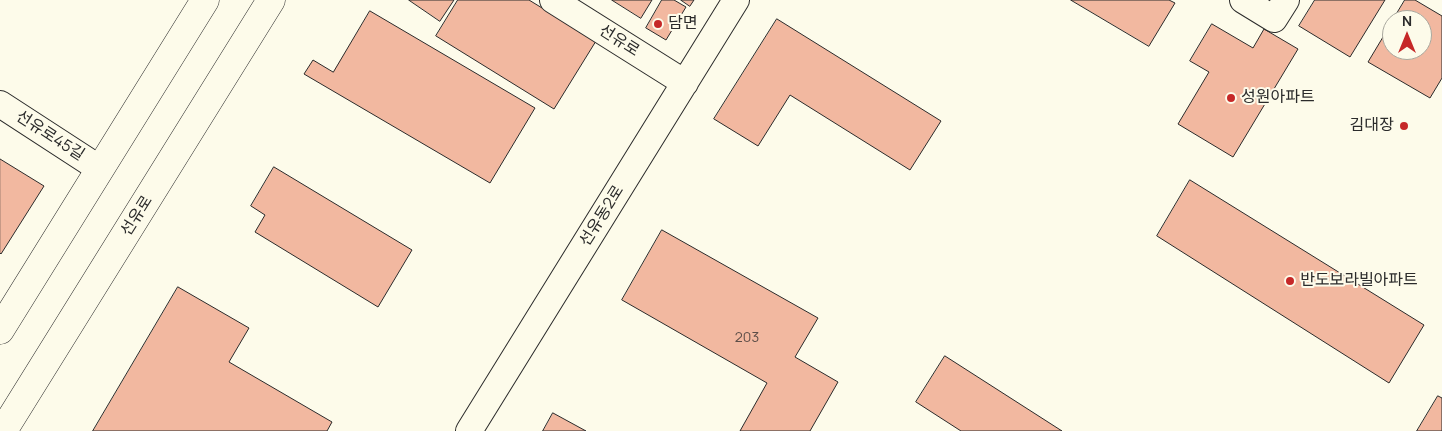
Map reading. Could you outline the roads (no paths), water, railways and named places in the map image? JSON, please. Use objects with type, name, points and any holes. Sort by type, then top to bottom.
[{"type":"main road","points":[[0,330],[205,0]]},
{"type":"main road","name":"선유로","points":[[3,431],[271,0]]},
{"type":"street","name":"선유로","points":[[553,0],[685,82]]},
{"type":"street","name":"선유동2로","points":[[468,431],[736,0]]},
{"type":"street","points":[[1243,0],[1274,19],[1286,0]]},
{"type":"street","name":"선유로45길","points":[[0,104],[100,169]]},
{"type":"place","name":"담면","points":[[658,24]]},
{"type":"place","name":"성원아파트","points":[[1231,98]]},
{"type":"place","name":"김대장","points":[[1404,126]]},
{"type":"place","name":"반도보라빌아파트","points":[[1290,281]]}]
